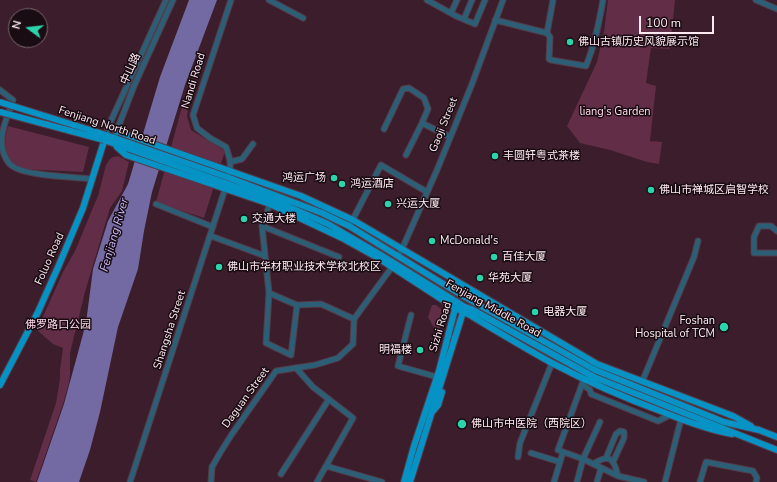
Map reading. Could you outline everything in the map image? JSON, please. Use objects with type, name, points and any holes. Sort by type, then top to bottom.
[{"type":"main road","name":"Fenjiang North Road","points":[[0,102],[106,134],[114,141],[206,176]]},
{"type":"main road","name":"Fenjiang North Road","points":[[0,112],[106,134]]},
{"type":"main road","points":[[116,131],[301,196],[353,220],[596,364],[733,416],[759,430]]},
{"type":"main road","name":"Foluo Road","points":[[0,385],[38,312],[59,265],[83,208],[106,134]]},
{"type":"main road","points":[[114,141],[126,155],[206,176],[226,183],[342,238],[456,305]]},
{"type":"main road","name":"Fenjiang Middle Road","points":[[206,176],[273,200],[328,224],[381,255],[456,305],[594,377],[777,450]]},
{"type":"main road","name":"Fenjiang Middle Road","points":[[226,183],[322,213],[349,226],[463,296],[595,370],[724,422],[759,430],[777,437]]},
{"type":"main road","name":"Sizhi Road","points":[[404,482],[414,446],[437,377],[456,305],[463,296]]},
{"type":"main road","name":"Sizhi Road","points":[[463,296],[467,310]]},
{"type":"main road","points":[[410,482],[431,413],[438,406],[467,310],[583,382],[681,419],[721,432],[744,436]]},
{"type":"street","name":"中山路","points":[[106,134],[166,0]]},
{"type":"street","name":"中山路","points":[[114,141],[116,131],[134,86],[173,0]]},
{"type":"street","name":"Nandi Road","points":[[226,183],[230,171],[230,162],[226,147],[210,138],[197,128],[193,115],[231,0]]},
{"type":"street","points":[[269,0],[303,18]]},
{"type":"street","points":[[428,0],[437,6],[475,24],[485,0]]},
{"type":"street","points":[[437,6],[440,0]]},
{"type":"street","points":[[451,13],[457,0]]},
{"type":"street","points":[[464,19],[472,0]]},
{"type":"street","name":"Gaoji Street","points":[[398,256],[427,192],[472,84],[503,0]]},
{"type":"street","points":[[553,0],[547,33],[550,37],[549,58],[551,60],[586,66],[598,29],[602,0]]},
{"type":"street","points":[[756,0],[777,9]]},
{"type":"street","points":[[495,20],[547,33]]},
{"type":"street","points":[[384,129],[403,89],[409,88],[424,98],[428,109],[406,155]]},
{"type":"street","points":[[0,90],[13,100],[3,134],[2,145],[5,156],[11,165],[24,171],[37,174],[92,179]]},
{"type":"street","points":[[422,124],[450,137]]},
{"type":"street","points":[[106,134],[116,131]]},
{"type":"street","points":[[230,162],[242,159],[253,144]]},
{"type":"street","points":[[349,226],[381,165],[427,192]]},
{"type":"street","name":"Shangsha Street","points":[[130,482],[214,227],[226,183]]},
{"type":"street","points":[[156,204],[214,227]]},
{"type":"street","points":[[270,204],[262,226],[269,293],[266,343],[291,355],[297,305]]},
{"type":"street","points":[[262,226],[339,257]]},
{"type":"street","points":[[777,231],[771,226],[759,226],[754,237],[754,253],[777,253]]},
{"type":"street","points":[[211,236],[265,256]]},
{"type":"street","points":[[642,382],[694,257],[698,241]]},
{"type":"street","points":[[269,293],[297,305],[320,304],[354,318],[392,267]]},
{"type":"street","points":[[411,315],[398,366],[437,377]]},
{"type":"street","name":"Daguan Street","points":[[211,482],[212,467],[220,453],[276,371],[315,365],[338,358],[353,344],[354,318]]},
{"type":"street","points":[[518,457],[520,443],[552,362]]},
{"type":"street","points":[[296,368],[313,387],[353,418],[317,482]]},
{"type":"street","points":[[644,482],[618,476],[583,459],[558,450],[583,382],[590,390],[591,394],[658,421],[670,415]]},
{"type":"street","points":[[281,474],[329,399]]},
{"type":"street","points":[[664,482],[681,419]]},
{"type":"street","points":[[577,482],[583,459],[600,422]]},
{"type":"street","points":[[606,458],[616,434],[620,430],[624,432],[624,438],[613,462]]},
{"type":"street","points":[[554,482],[563,452]]},
{"type":"street","points":[[531,453],[560,462]]},
{"type":"street","points":[[593,464],[606,458],[613,462],[616,466],[618,476]]},
{"type":"street","points":[[700,482],[706,462],[753,471],[757,478],[756,482]]},
{"type":"street","points":[[326,466],[382,482]]},
{"type":"street","points":[[597,482],[601,468]]},
{"type":"green space","name":"liang's Garden","points":[[608,0],[675,0],[670,49],[651,48],[646,83],[656,86],[650,141],[662,142],[659,164],[580,143],[567,126],[597,62],[604,32]]},
{"type":"green space","points":[[182,107],[188,108],[187,116],[191,130],[225,151],[204,218],[156,202]]},
{"type":"green space","points":[[8,126],[89,147],[83,172],[20,169],[12,163],[7,155],[5,140]]},
{"type":"green space","name":"佛罗路口公园","points":[[118,156],[129,162],[122,191],[110,208],[85,292],[70,353],[69,383],[36,482],[30,480],[56,403],[63,348],[53,344],[37,330],[63,272],[75,251],[98,196],[106,165],[113,157]]},
{"type":"green space","points":[[432,305],[436,305],[441,309],[442,319],[438,335],[428,317]]},
{"type":"water","name":"Fenjiang River","points":[[189,0],[217,0],[185,85],[152,192],[138,269],[118,327],[100,412],[90,450],[79,482],[37,482],[64,404],[86,323],[93,269],[108,221],[128,184],[160,77]]},
{"type":"place","name":"佛山古镇历史风貌展示馆","points":[[570,42]]},
{"type":"place","name":"丰圆轩粤式茶楼","points":[[495,156]]},
{"type":"place","name":"鸿运广场","points":[[334,178]]},
{"type":"place","name":"鸿运酒店","points":[[342,184]]},
{"type":"place","name":"佛山市禅城区启智学校","points":[[651,190]]},
{"type":"place","name":"兴运大厦","points":[[388,204]]},
{"type":"place","name":"交通大楼","points":[[244,219]]},
{"type":"place","name":"McDonald's","points":[[432,241]]},
{"type":"place","name":"百佳大厦","points":[[494,257]]},
{"type":"place","name":"佛山市华材职业技术学校北校区","points":[[219,267]]},
{"type":"place","name":"华苑大厦","points":[[480,278]]},
{"type":"place","name":"电器大厦","points":[[535,312]]},
{"type":"place","name":"Foshan Hospital of TCM","points":[[724,327]]},
{"type":"place","name":"明福楼","points":[[420,350]]},
{"type":"place","name":"佛山市中医院（西院区）","points":[[462,424]]}]
